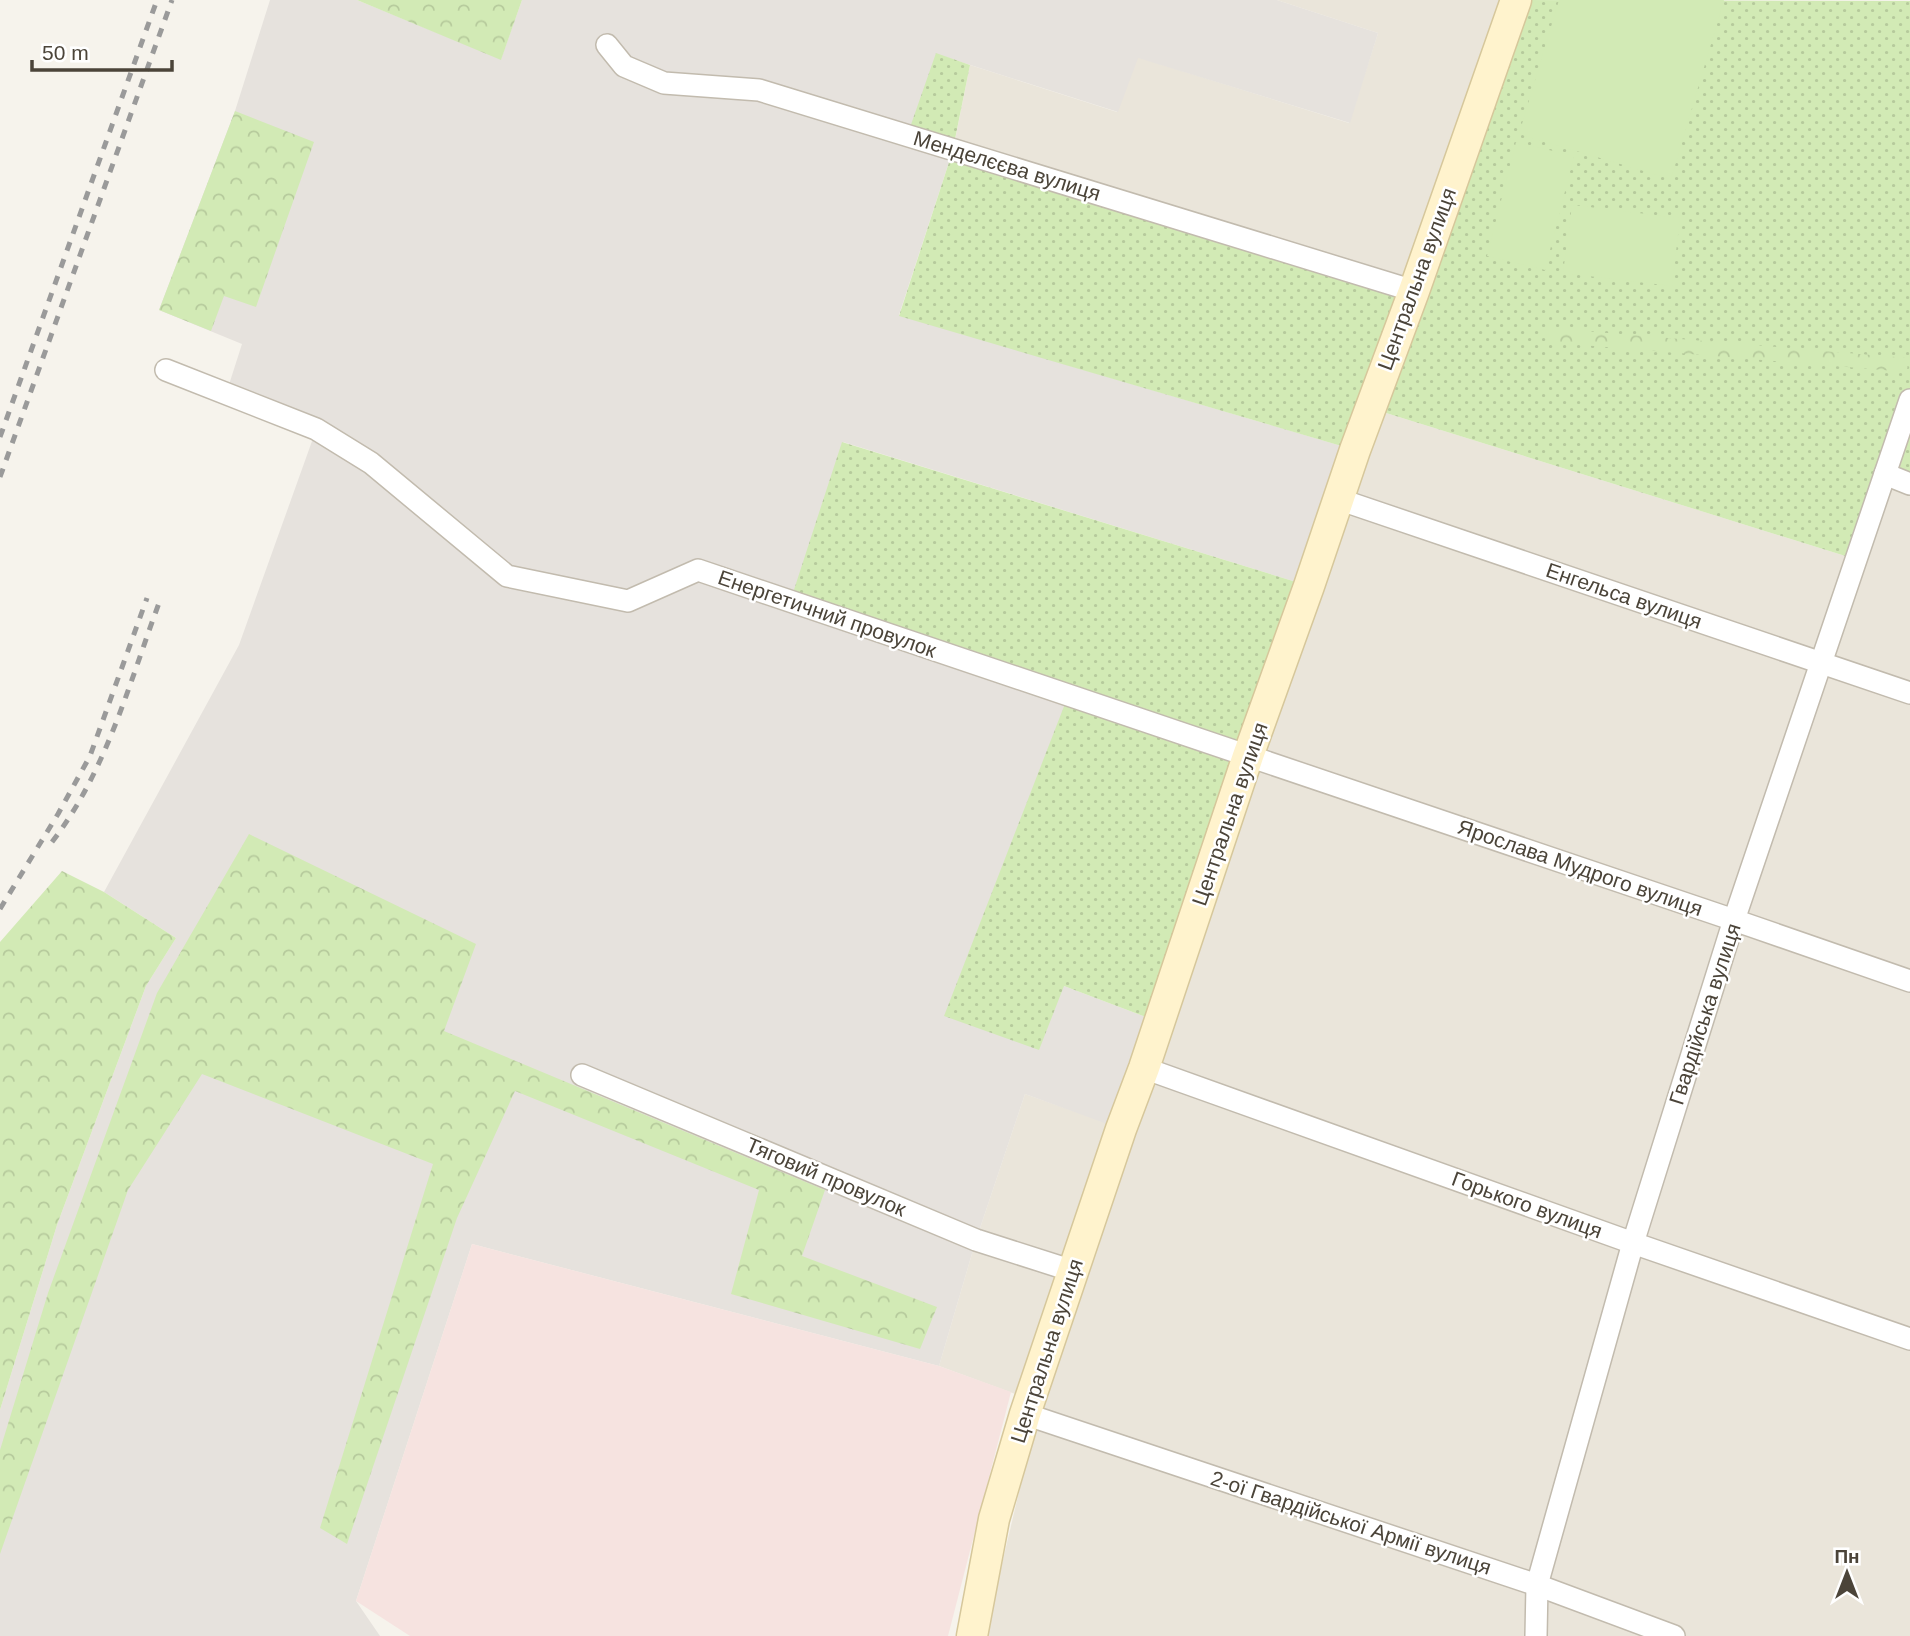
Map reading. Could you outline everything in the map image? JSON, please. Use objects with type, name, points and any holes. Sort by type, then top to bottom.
[{"type":"main road","name":"Центральна вулиця","points":[[972,1636],[994,1519],[1025,1415],[1248,756],[1516,0]]},
{"type":"street","name":"Менделєєва вулиця","points":[[607,45],[624,66],[664,83],[760,90],[1414,291]]},
{"type":"street","name":"Енергетичний провулок","points":[[166,370],[316,429],[371,463],[507,576],[628,601],[698,570],[1248,756]]},
{"type":"street","name":"Гвардійська вулиця","points":[[1536,1636],[1537,1585],[1633,1243],[1734,920],[1910,400]]},
{"type":"street","points":[[1885,474],[1910,484]]},
{"type":"street","name":"Енгельса вулиця","points":[[1338,499],[1910,693]]},
{"type":"street","name":"Ярослава Мудрого вулиця","points":[[1248,756],[1910,981]]},
{"type":"street","name":"Горького вулиця","points":[[1144,1068],[1910,1339]]},
{"type":"street","name":"Тяговий провулок","points":[[582,1075],[976,1240],[1073,1271]]},
{"type":"street","name":"2-ої Гвардійської Армії вулиця","points":[[1025,1415],[1537,1585],[1674,1636]]},
{"type":"shaded area","points":[[270,0],[357,0],[501,59],[522,0],[1277,0],[1378,33],[1350,123],[1138,58],[1118,112],[936,54],[953,150],[899,315],[1355,450],[1309,586],[843,442],[1068,696],[1064,986],[1159,1022],[1121,1129],[1025,1094],[976,1240],[939,1366],[472,1244],[356,1601],[380,1636],[0,1636],[0,1410],[57,1225],[146,986],[176,938],[104,892],[239,645],[316,430],[226,394],[242,344],[159,310],[235,111]]},
{"type":"shaded area","points":[[1277,0],[1516,0],[1414,291],[953,150],[970,65],[1117,112],[1137,57],[1349,123],[1378,33]]},
{"type":"shaded area","points":[[1370,408],[1855,559],[1885,474],[1910,484],[1910,1636],[985,1636],[1040,1403],[939,1366],[976,1240],[1025,1094],[1121,1128]]},
{"type":"shaded area","points":[[472,1244],[939,1366],[1011,1392],[948,1636],[410,1636],[356,1601]]},
{"type":"green space","points":[[357,0],[522,0],[501,60]]},
{"type":"green space","points":[[1516,0],[1910,1],[1910,484],[1885,475],[1855,559],[1370,408],[1355,450],[899,316],[953,150],[907,136],[936,53],[970,65],[953,149],[1414,291]]},
{"type":"green space","points":[[1559,0],[1724,0],[1671,179],[1519,134]]},
{"type":"green space","points":[[235,111],[314,142],[256,307],[224,296],[211,331],[159,310]]},
{"type":"green space","points":[[1516,142],[1574,156],[1545,270],[1487,256]]},
{"type":"green space","points":[[1572,205],[1680,218],[1672,286],[1563,273]]},
{"type":"green space","points":[[1547,328],[1908,358],[1907,372],[1546,342]]},
{"type":"green space","points":[[842,442],[1309,586],[1159,1022],[1064,986],[1039,1050],[944,1016],[1068,696],[790,602]]},
{"type":"green space","points":[[249,834],[476,944],[444,1031],[825,1190],[802,1256],[937,1307],[920,1349],[731,1294],[759,1190],[515,1091],[457,1218],[347,1544],[320,1528],[433,1164],[202,1074],[128,1190],[0,1554],[0,1450],[48,1293],[157,993]]},
{"type":"green space","points":[[62,871],[104,892],[176,938],[146,986],[57,1225],[0,1410],[0,942]]},
{"type":"railway","points":[[0,437],[157,0]]},
{"type":"railway","points":[[0,477],[172,0]]},
{"type":"railway","points":[[0,909],[90,756],[147,598]]},
{"type":"railway","points":[[52,842],[71,815],[102,757],[159,603]]}]
